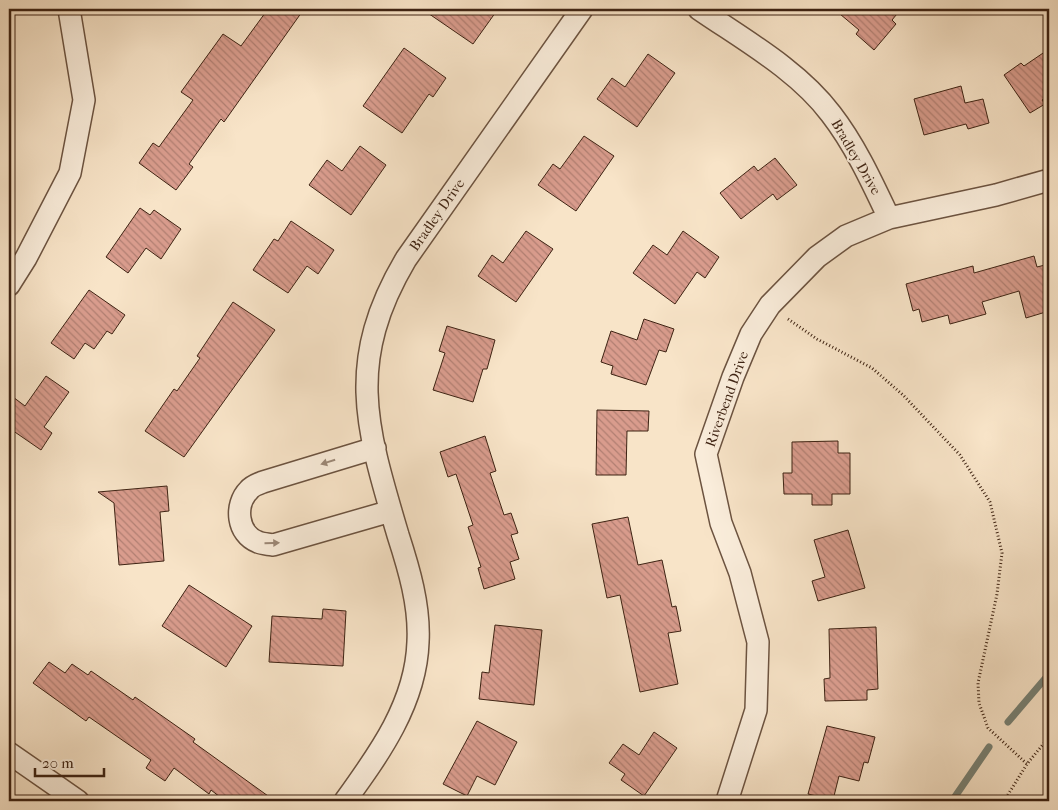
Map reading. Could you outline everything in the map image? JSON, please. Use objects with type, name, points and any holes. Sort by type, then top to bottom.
[{"type":"street","points":[[9,285],[26,258],[70,173],[84,100],[69,9]]},
{"type":"street","name":"Bradley Drive","points":[[345,801],[374,762],[401,712],[413,677],[417,651],[416,608],[410,576],[391,511],[367,411],[366,381],[373,333],[390,285],[411,251],[582,9]]},
{"type":"street","name":"Bradley Drive","points":[[699,9],[803,84],[830,113],[850,142],[889,218]]},
{"type":"street","name":"Riverbend Drive","points":[[727,801],[756,710],[758,642],[740,573],[721,523],[706,454],[733,377],[751,334],[770,305],[817,257],[846,236],[889,218],[996,195],[1049,180]]},
{"type":"street","points":[[375,448],[263,482],[250,489],[240,503],[239,518],[245,534],[257,542],[273,545],[391,511]]},
{"type":"street","points":[[9,754],[78,801]]},
{"type":"path","points":[[770,305],[817,339],[872,368],[903,395],[960,455],[990,502],[1002,553],[997,594],[978,683],[978,703],[988,728],[1027,764]]},
{"type":"path","points":[[1004,801],[1027,764],[1049,737]]},
{"type":"building","points":[[268,9],[304,9],[224,122],[221,119],[189,164],[193,167],[176,190],[139,163],[153,143],[159,147],[193,100],[181,92],[223,34],[241,46]]},
{"type":"building","points":[[422,9],[498,9],[473,44]]},
{"type":"building","points":[[834,9],[901,9],[892,20],[896,24],[874,50],[856,34],[859,30]]},
{"type":"building","points":[[404,48],[446,78],[433,97],[429,94],[402,133],[363,106]]},
{"type":"building","points":[[1049,49],[1049,95],[1042,100],[1045,104],[1030,113],[1004,75],[1021,63],[1024,66]]},
{"type":"building","points":[[648,54],[675,73],[637,127],[597,99],[612,78],[625,87]]},
{"type":"building","points":[[961,86],[965,103],[983,99],[989,123],[968,129],[966,124],[924,135],[914,99]]},
{"type":"building","points":[[584,136],[614,156],[576,211],[538,185],[553,164],[560,169]]},
{"type":"building","points":[[360,146],[386,165],[351,215],[309,185],[327,160],[342,171]]},
{"type":"building","points":[[775,158],[797,185],[777,200],[773,194],[741,219],[720,193],[754,166],[758,171]]},
{"type":"building","points":[[140,208],[150,215],[154,210],[181,229],[161,259],[146,248],[128,273],[106,257]]},
{"type":"building","points":[[291,221],[334,250],[318,274],[307,266],[288,293],[253,270],[274,239],[278,241]]},
{"type":"building","points":[[526,231],[553,249],[516,302],[478,276],[492,255],[503,263]]},
{"type":"building","points":[[683,231],[719,257],[705,278],[697,272],[675,304],[633,273],[653,245],[667,255]]},
{"type":"building","points":[[1034,256],[1037,267],[1049,264],[1049,311],[1026,318],[1019,291],[982,302],[986,314],[950,324],[948,315],[922,322],[919,309],[913,311],[906,284],[973,266],[974,273]]},
{"type":"building","points":[[89,290],[125,315],[112,334],[107,331],[94,349],[85,343],[74,359],[51,343]]},
{"type":"building","points":[[233,302],[275,330],[184,457],[145,431],[174,389],[177,391],[200,358],[197,356]]},
{"type":"building","points":[[644,319],[674,329],[666,352],[659,350],[646,385],[611,374],[613,366],[601,362],[611,331],[637,340]]},
{"type":"building","points":[[447,326],[495,340],[487,369],[483,369],[473,402],[433,390],[445,353],[439,351]]},
{"type":"building","points":[[46,376],[69,392],[44,427],[52,433],[41,450],[9,428],[9,394],[25,406]]},
{"type":"building","points":[[597,410],[649,411],[648,431],[627,431],[626,475],[596,475]]},
{"type":"building","points":[[485,436],[496,471],[490,473],[504,515],[511,513],[518,533],[511,535],[519,559],[510,562],[515,579],[484,589],[478,568],[481,567],[468,527],[473,525],[456,474],[448,477],[440,452]]},
{"type":"building","points":[[838,441],[838,453],[850,453],[850,494],[832,494],[832,505],[812,505],[812,494],[784,494],[783,473],[792,473],[792,442]]},
{"type":"building","points":[[167,486],[169,511],[160,512],[164,561],[119,565],[114,503],[98,492]]},
{"type":"building","points":[[628,517],[638,565],[662,560],[672,607],[676,606],[681,631],[668,633],[678,684],[640,692],[620,595],[607,598],[592,524]]},
{"type":"building","points":[[848,530],[865,588],[818,601],[812,581],[825,577],[814,540]]},
{"type":"building","points":[[189,585],[252,626],[226,667],[162,626]]},
{"type":"building","points":[[323,609],[346,611],[343,666],[269,662],[272,616],[322,619]]},
{"type":"building","points":[[495,625],[542,630],[534,705],[479,699],[482,672],[489,673]]},
{"type":"building","points":[[876,627],[878,689],[867,690],[867,700],[825,701],[824,679],[830,678],[829,629]]},
{"type":"building","points":[[49,662],[65,673],[72,664],[88,675],[91,671],[133,700],[135,697],[195,739],[193,742],[275,801],[225,801],[211,790],[209,794],[174,768],[165,781],[146,768],[151,760],[89,717],[86,721],[33,683]]},
{"type":"building","points":[[477,721],[517,742],[495,785],[477,776],[467,796],[443,784]]},
{"type":"building","points":[[827,726],[875,737],[868,763],[864,762],[859,781],[839,776],[833,800],[808,794]]},
{"type":"building","points":[[654,732],[677,748],[644,796],[621,780],[625,774],[609,763],[623,744],[639,755]]},
{"type":"waterway","points":[[1008,722],[1049,674]]},
{"type":"waterway","points":[[952,801],[989,747]]}]
